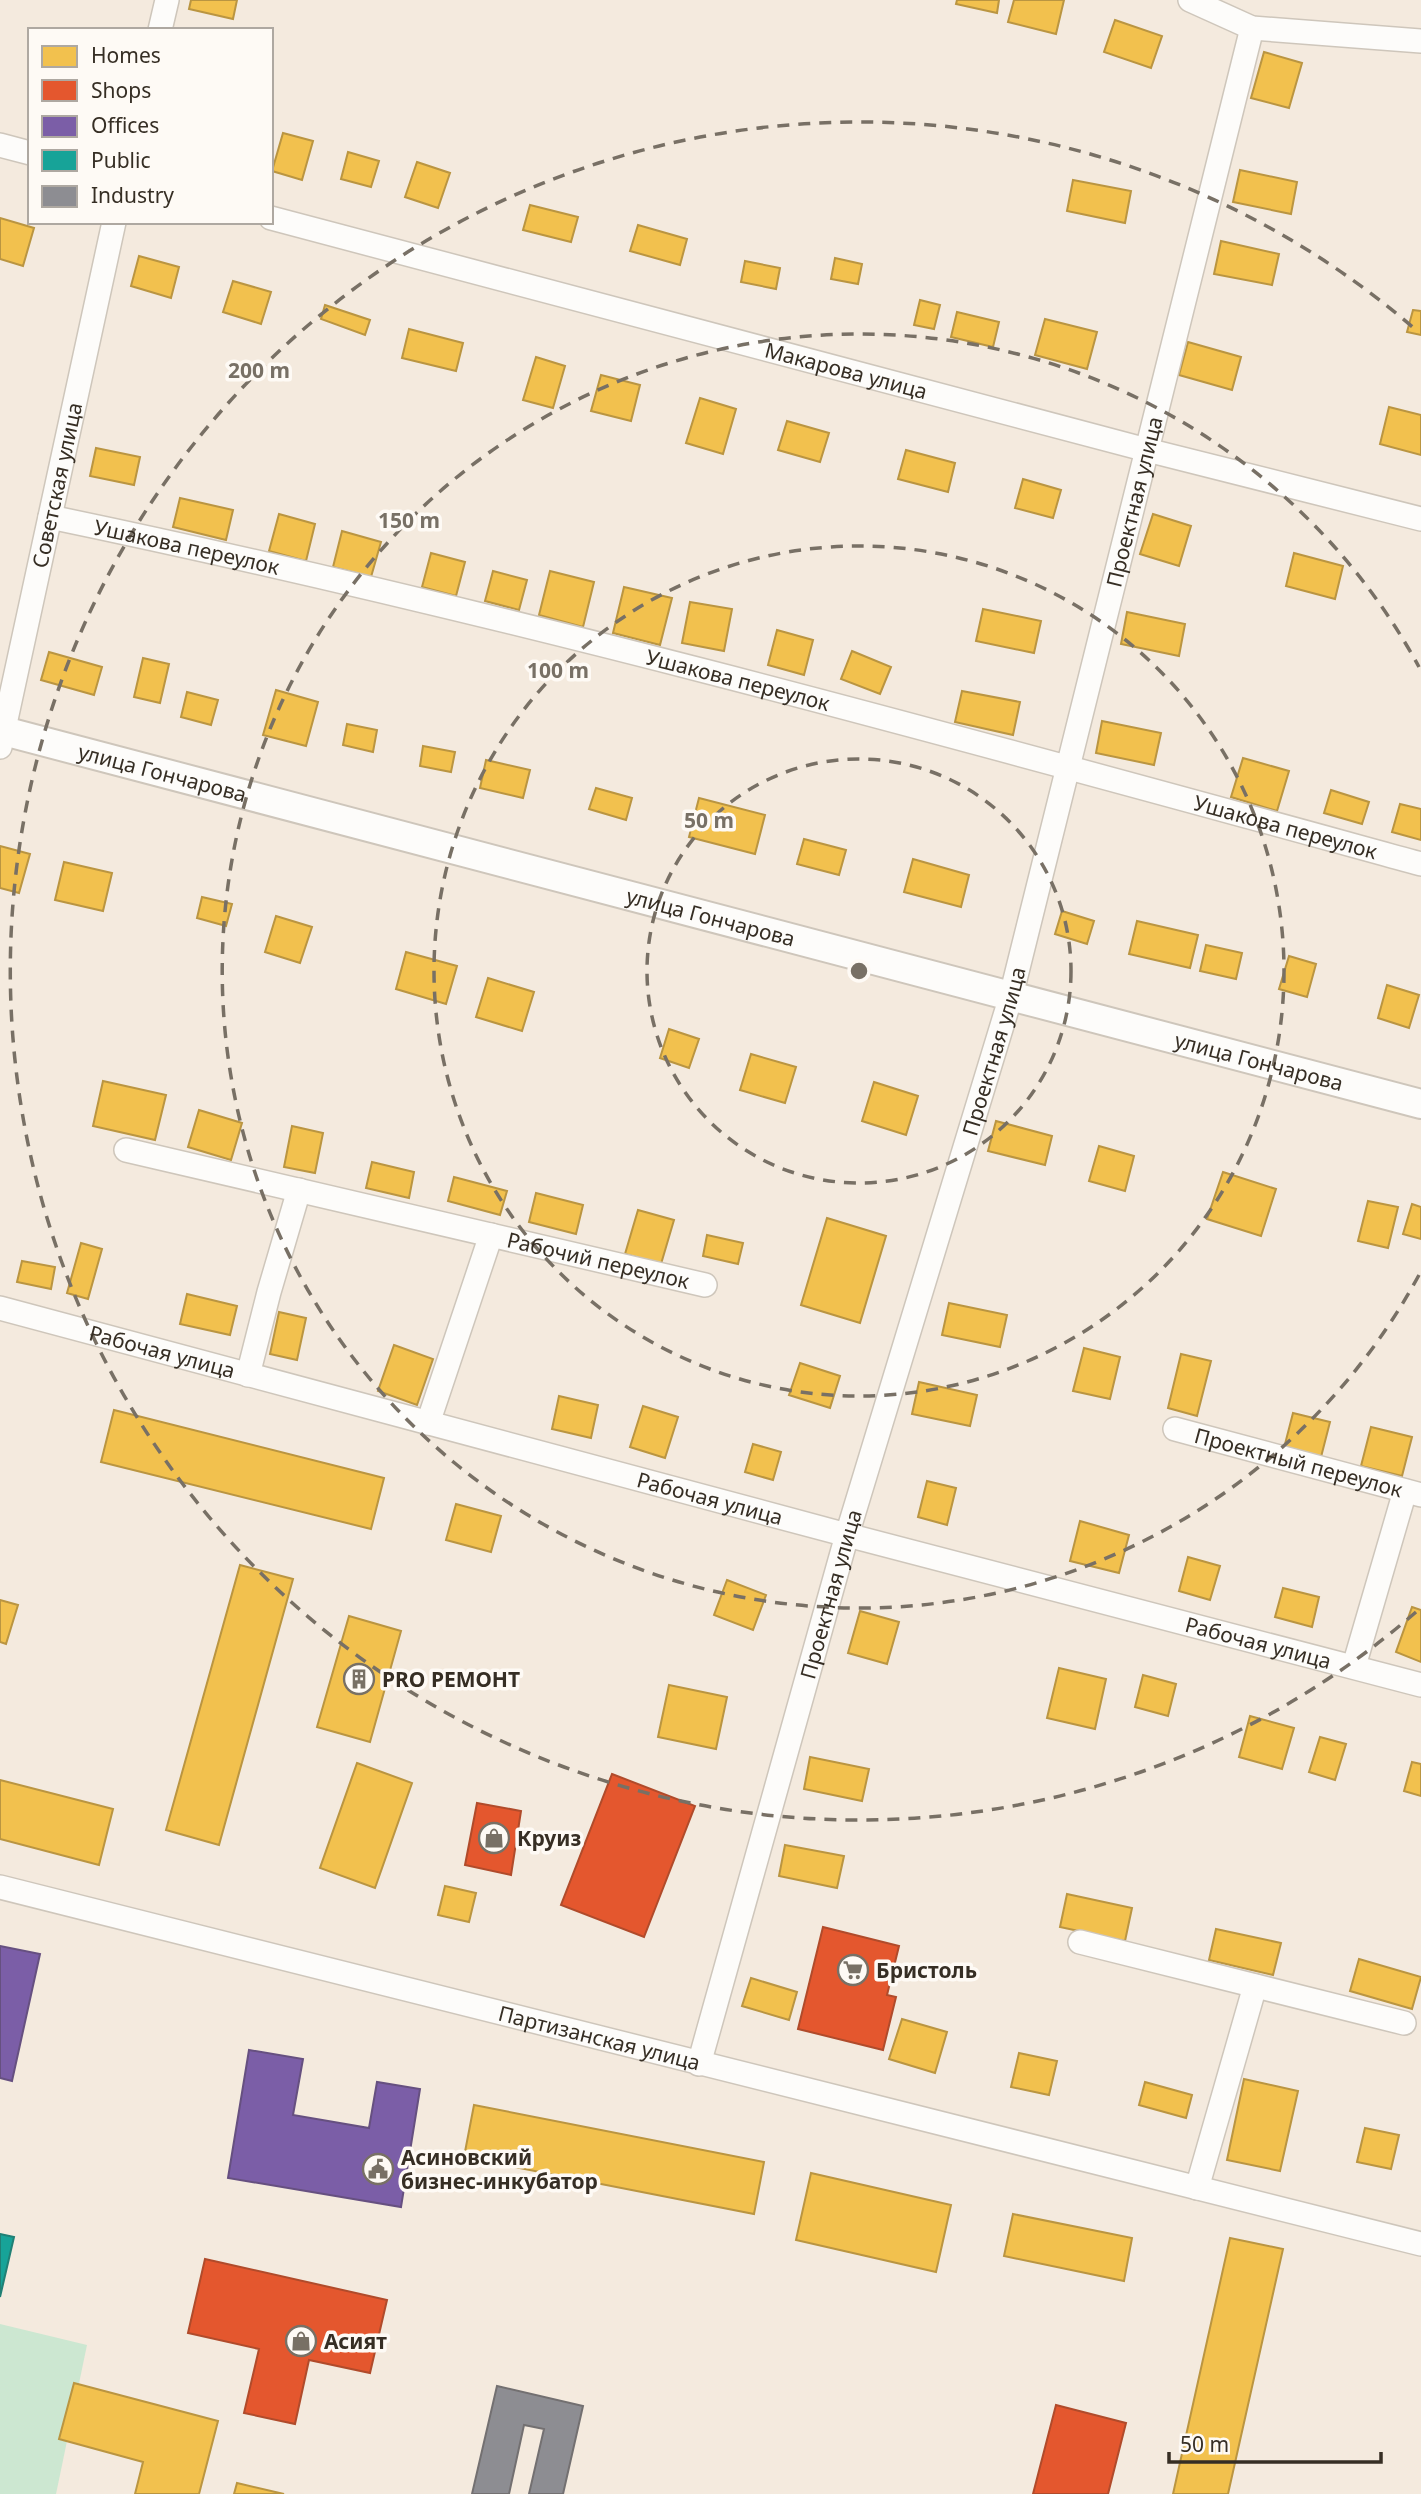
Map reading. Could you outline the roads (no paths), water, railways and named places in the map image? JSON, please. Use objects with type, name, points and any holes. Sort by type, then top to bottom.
[{"type":"street","points":[[160,28],[167,0]]},
{"type":"street","points":[[1191,0],[1252,28],[1421,41]]},
{"type":"street","name":"Проектная улица","points":[[699,2064],[847,1535],[1011,996],[1252,28]]},
{"type":"street","points":[[0,145],[28,152]]},
{"type":"street","name":"Макарова улица","points":[[273,219],[1147,450],[1421,519]]},
{"type":"street","name":"Советская улица","points":[[1,736],[114,224]]},
{"type":"street","name":"Ушакова переулок","points":[[50,517],[198,547],[605,644],[1421,864]]},
{"type":"street","name":"улица Гончарова","points":[[1,736],[1421,1104]]},
{"type":"street","name":"Рабочий переулок","points":[[126,1150],[705,1285]]},
{"type":"street","points":[[248,1375],[299,1190]]},
{"type":"street","name":"Рабочий переулок","points":[[428,1423],[491,1235]]},
{"type":"street","name":"Рабочая улица","points":[[0,1308],[847,1535],[1421,1685]]},
{"type":"street","name":"Проектный переулок","points":[[1175,1429],[1413,1493]]},
{"type":"street","points":[[1354,1666],[1413,1493]]},
{"type":"street","name":"Партизанская улица","points":[[0,1887],[1421,2244]]},
{"type":"street","points":[[1080,1942],[1404,2023]]},
{"type":"street","points":[[1198,2188],[1255,1986]]},
{"type":"place","name":"PRO РЕМОНТ","points":[[359,1679]]},
{"type":"place","name":"Круиз","points":[[494,1838]]},
{"type":"place","name":"Бристоль","points":[[853,1970]]},
{"type":"place","name":"Асиновский бизнес-инкубатор","points":[[378,2169]]},
{"type":"place","name":"Асият","points":[[301,2341]]}]
